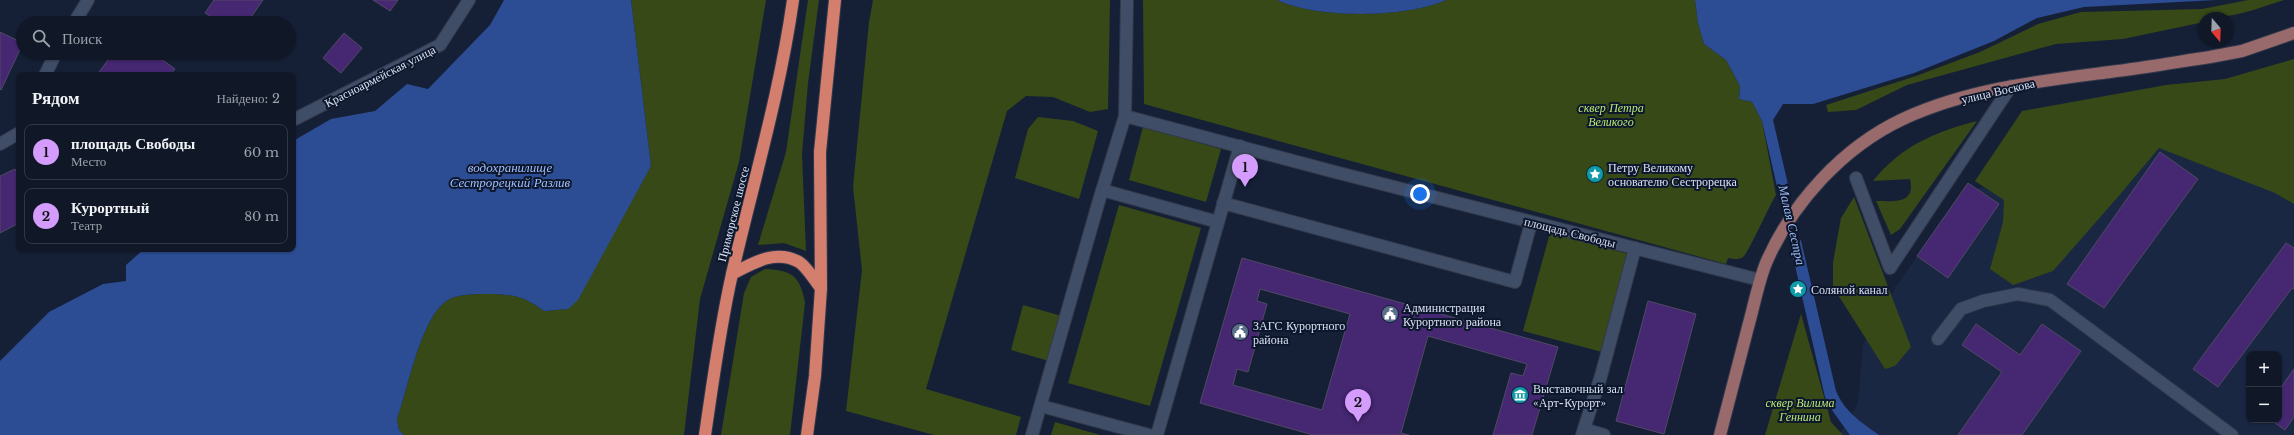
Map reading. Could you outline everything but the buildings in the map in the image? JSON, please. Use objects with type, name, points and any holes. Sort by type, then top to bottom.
[{"type":"highway","name":"Приморское шоссе","points":[[705,435],[715,360],[732,274],[765,144],[787,45],[793,0]]},
{"type":"highway","points":[[807,435],[815,376],[821,288],[820,152],[835,0]]},
{"type":"highway","points":[[732,274],[760,259],[780,256],[799,262],[821,288]]},
{"type":"main road","name":"улица Воскова","points":[[1760,280],[1778,240],[1801,203],[1840,161],[1867,141],[1902,120],[1947,103],[2011,86],[2210,57],[2242,51],[2294,33]]},
{"type":"main road","points":[[1720,435],[1760,280]]},
{"type":"street","points":[[78,16],[88,0]]},
{"type":"street","name":"Красноармейская улица","points":[[296,118],[440,45],[469,0]]},
{"type":"street","points":[[1032,435],[1102,190],[1125,116],[1127,0]]},
{"type":"street","points":[[46,72],[52,60]]},
{"type":"street","points":[[1856,178],[1890,268],[2011,86]]},
{"type":"street","name":"площадь Свободы","points":[[1125,116],[1760,280]]},
{"type":"street","points":[[0,144],[16,135]]},
{"type":"street","points":[[1158,435],[1240,146]]},
{"type":"street","points":[[1102,190],[1218,222]]},
{"type":"street","points":[[1223,204],[1515,282],[1531,222]]},
{"type":"street","points":[[1604,435],[1583,432],[1601,376],[1635,248]]},
{"type":"street","points":[[1938,339],[1961,309],[1983,301],[2018,294],[2050,300],[2232,435]]},
{"type":"street","points":[[1041,406],[1149,435]]},
{"type":"shaded area","points":[[2294,85],[2294,435],[1839,435],[1858,403],[1863,344],[1897,285],[1968,183],[1977,189],[2055,161]]},
{"type":"green space","points":[[631,0],[766,0],[739,162],[700,299],[684,435],[404,435],[399,430],[397,419],[416,354],[430,321],[439,308],[452,298],[467,295],[487,294],[511,295],[524,299],[544,311],[568,309],[651,166]]},
{"type":"green space","points":[[808,0],[819,0],[808,83],[802,154],[806,251],[784,243],[758,245],[786,152]]},
{"type":"green space","points":[[873,0],[1110,0],[1108,109],[1090,112],[1053,97],[1026,96],[1007,111],[926,389],[1021,417],[1016,435],[934,435],[846,411],[862,270],[853,187],[869,22]]},
{"type":"green space","name":"сквер Петра Великого","points":[[1143,0],[1277,0],[1315,11],[1362,14],[1408,10],[1429,6],[1446,0],[1695,0],[1698,23],[1704,44],[1726,60],[1740,86],[1739,99],[1752,102],[1762,121],[1776,195],[1746,253],[1740,259],[1728,258],[1726,264],[1144,104]]},
{"type":"green space","points":[[2248,0],[2284,0],[2264,7],[2234,14],[2234,12],[2198,12],[2198,23],[2123,39],[2056,44],[1907,85],[1856,110],[1828,112],[1826,105],[1916,76],[1980,52],[2038,24],[2081,12],[2202,9]]},
{"type":"green space","points":[[2294,59],[2294,204],[2275,193],[2159,148],[2053,271],[2013,285],[1990,269],[2003,222],[2004,200],[1975,181],[2022,111],[2166,85],[2225,79]]},
{"type":"green space","points":[[1038,117],[1073,121],[1098,131],[1079,199],[1015,178],[1028,129]]},
{"type":"green space","points":[[1977,121],[1900,229],[1891,235],[1876,201],[1902,200],[1910,193],[1910,179],[1873,181],[1895,158],[1920,142],[1947,130]]},
{"type":"green space","points":[[1143,127],[1221,149],[1206,202],[1129,180]]},
{"type":"green space","points":[[1854,197],[1911,347],[1895,366],[1885,369],[1833,287],[1833,262],[1841,218]]},
{"type":"green space","points":[[1119,205],[1201,228],[1150,406],[1068,383]]},
{"type":"green space","points":[[1550,233],[1628,254],[1602,352],[1523,331]]},
{"type":"green space","points":[[765,269],[782,271],[793,276],[800,286],[805,303],[790,435],[721,435],[744,293],[751,277]]},
{"type":"green space","points":[[1023,305],[1062,316],[1049,361],[1011,350]]},
{"type":"green space","name":"сквер Вилима Геннина","points":[[1801,314],[1831,422],[1843,435],[1765,435]]},
{"type":"green space","points":[[1055,422],[1100,435],[1051,435]]},
{"type":"water","name":"водохранилище Сестрорецкий Разлив","points":[[504,0],[631,0],[651,166],[578,300],[568,309],[544,311],[524,299],[511,295],[467,295],[448,300],[439,308],[430,321],[416,354],[397,419],[399,430],[404,435],[0,435],[0,361],[49,312],[103,284],[126,281],[126,265],[141,252],[296,252],[296,139],[331,119],[375,111],[407,84],[428,89],[490,25]]},
{"type":"water","points":[[1277,0],[1446,0],[1429,6],[1408,10],[1362,14],[1315,11]]},
{"type":"water","name":"Малая Сестра","points":[[1695,0],[2216,0],[2084,7],[2037,18],[1994,41],[1914,73],[1813,104],[1783,104],[1773,120],[1836,391],[1849,411],[1879,435],[1850,435],[1834,413],[1825,397],[1762,121],[1752,102],[1739,99],[1740,86],[1726,60],[1704,44],[1698,23]]},
{"type":"pier","points":[[1790,180],[1803,236],[1791,256],[1777,198]]},
{"type":"place","name":"Петру Великому основателю Сестрорецка","points":[[1595,174]]},
{"type":"place","name":"площадь Свободы","points":[[1245,187]]},
{"type":"place","name":"Соляной канал","points":[[1798,289]]},
{"type":"place","name":"Администрация Курортного района","points":[[1390,314]]},
{"type":"place","name":"ЗАГС Курортного района","points":[[1240,332]]},
{"type":"place","name":"Выставочный зал «Арт-Курорт»","points":[[1520,395]]},
{"type":"place","name":"Курортный","points":[[1358,422]]}]
